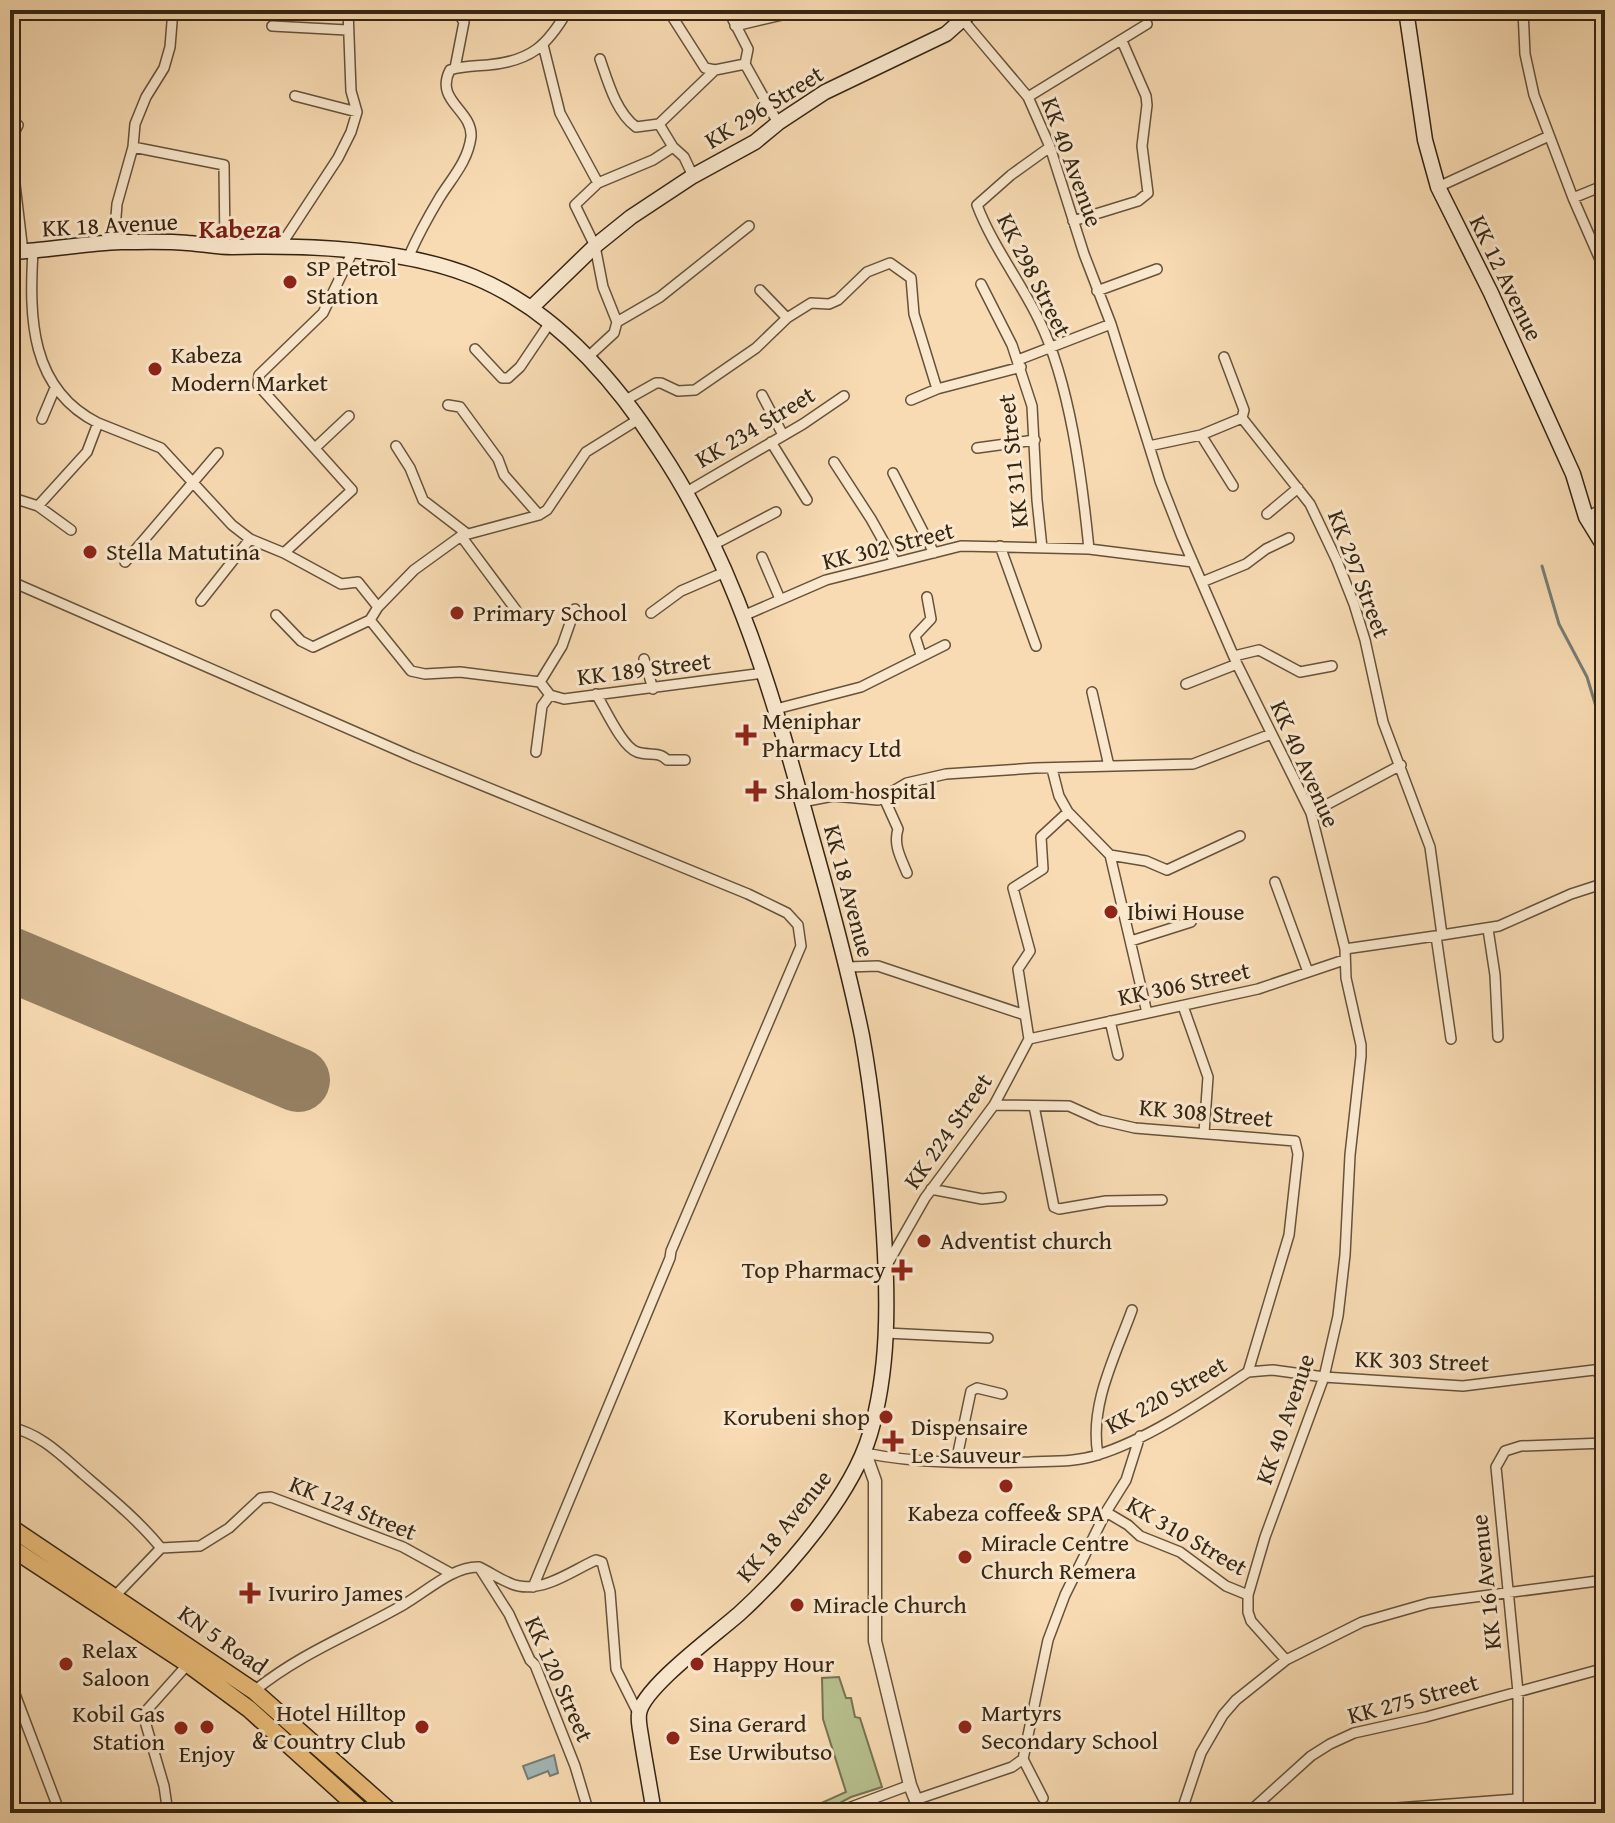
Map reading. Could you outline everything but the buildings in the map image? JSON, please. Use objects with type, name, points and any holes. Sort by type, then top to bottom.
[{"type":"highway","name":"KN 5 Road","points":[[10,1527],[254,1691],[392,1813]]},
{"type":"highway","name":"KN 5 Road","points":[[10,1547],[188,1664],[249,1709],[364,1813]]},
{"type":"main road","name":"KK 12 Avenue","points":[[1406,10],[1425,140],[1438,187],[1491,293],[1573,474],[1586,517],[1605,554]]},
{"type":"main road","name":"KK 296 Street","points":[[693,176],[755,142],[825,92],[946,34],[967,13]]},
{"type":"main road","points":[[531,308],[595,246],[631,217],[693,176]]},
{"type":"main road","name":"KK 18 Avenue","points":[[22,252],[114,242],[225,247],[281,245],[408,258],[474,277],[531,308],[588,357],[639,419],[685,493],[725,572],[776,709],[847,967],[862,1036],[878,1143],[886,1266],[886,1333],[879,1398],[865,1453],[837,1501],[800,1548],[742,1611],[658,1685],[638,1713]]},
{"type":"main road","points":[[638,1713],[654,1813]]},
{"type":"street","points":[[114,242],[117,204],[133,147],[139,110],[164,68],[170,47],[173,10]]},
{"type":"street","points":[[281,245],[338,158],[357,112],[351,91],[348,10]]},
{"type":"street","points":[[455,68],[464,22],[456,10]]},
{"type":"street","points":[[408,258],[434,208],[464,162],[471,136],[470,128],[446,91],[445,80],[450,70],[509,63],[535,52],[553,34],[568,10]]},
{"type":"street","points":[[668,10],[705,68],[715,70],[745,64]]},
{"type":"street","points":[[728,10],[748,49],[745,64],[778,123]]},
{"type":"street","points":[[735,26],[803,10]]},
{"type":"street","points":[[1523,10],[1529,77],[1573,198],[1605,271]]},
{"type":"street","points":[[1598,10],[1605,25]]},
{"type":"street","name":"KK 40 Avenue","points":[[967,13],[1028,97],[1050,147],[1097,291],[1111,324],[1160,481],[1235,660],[1311,813],[1344,954],[1361,1045],[1338,1316],[1324,1377],[1265,1537],[1248,1595]]},
{"type":"street","points":[[1028,97],[1147,24]]},
{"type":"street","points":[[272,26],[347,30]]},
{"type":"street","points":[[1073,221],[1138,201],[1148,193],[1142,146],[1146,96],[1122,41]]},
{"type":"street","points":[[543,45],[560,113],[598,183],[575,205],[595,246],[603,287],[617,322],[614,333],[588,357]]},
{"type":"street","points":[[600,59],[611,92],[636,127],[659,124],[715,70]]},
{"type":"street","points":[[295,96],[357,112]]},
{"type":"street","points":[[659,124],[673,147]]},
{"type":"street","points":[[18,125],[10,141],[22,252],[31,293],[37,352],[55,388],[82,415],[161,448],[232,525],[250,539],[284,553],[341,584],[358,582],[378,607]]},
{"type":"street","points":[[1438,187],[1549,136]]},
{"type":"street","points":[[133,147],[224,165],[225,247]]},
{"type":"street","name":"KK 296 Street","points":[[598,183],[653,160],[673,147],[684,157],[693,176]]},
{"type":"street","name":"KK 298 Street","points":[[1050,147],[977,205],[1040,322],[1050,348],[1072,434],[1089,549]]},
{"type":"street","points":[[1573,198],[1605,185]]},
{"type":"street","points":[[617,322],[660,297],[749,226]]},
{"type":"street","points":[[284,553],[306,530],[352,493],[350,486],[258,385],[257,380],[323,313],[353,251]]},
{"type":"street","points":[[624,401],[656,383],[678,391],[695,390],[756,348],[787,318],[811,303],[829,304],[838,300],[867,272],[890,263],[911,278],[914,314],[937,389]]},
{"type":"street","points":[[1097,291],[1157,269]]},
{"type":"street","name":"KK 311 Street","points":[[981,284],[1020,363],[1032,406],[1042,548]]},
{"type":"street","points":[[760,290],[787,318]]},
{"type":"street","points":[[475,349],[502,378],[508,378],[520,367],[549,324]]},
{"type":"street","points":[[911,400],[1020,363],[1111,324]]},
{"type":"street","points":[[1149,446],[1201,435],[1242,418],[1244,410],[1224,357]]},
{"type":"street","points":[[42,419],[55,388]]},
{"type":"street","points":[[762,395],[783,435]]},
{"type":"street","name":"KK 234 Street","points":[[685,493],[844,396]]},
{"type":"street","points":[[448,405],[460,407],[498,459],[504,475],[539,515]]},
{"type":"street","points":[[315,448],[349,416]]},
{"type":"street","name":"KK 297 Street","points":[[1242,418],[1298,488],[1320,524],[1354,604],[1383,722],[1430,847],[1451,1039]]},
{"type":"street","points":[[276,615],[301,641],[313,647],[370,620],[378,607],[414,570],[464,534],[539,515],[547,510],[586,452],[639,419]]},
{"type":"street","points":[[38,506],[87,452],[98,423]]},
{"type":"street","points":[[1201,435],[1233,486]]},
{"type":"street","points":[[977,448],[1035,440]]},
{"type":"street","points":[[771,442],[807,500]]},
{"type":"street","points":[[396,446],[410,468],[423,500],[464,534],[516,610]]},
{"type":"street","points":[[125,562],[218,453]]},
{"type":"street","points":[[834,462],[895,562]]},
{"type":"street","points":[[893,473],[934,553]]},
{"type":"street","points":[[1267,514],[1298,488]]},
{"type":"street","points":[[10,497],[38,506],[71,530]]},
{"type":"street","points":[[1586,517],[1605,508]]},
{"type":"street","points":[[713,545],[776,512]]},
{"type":"street","points":[[1202,582],[1246,564],[1266,549],[1289,538]]},
{"type":"street","points":[[201,601],[250,539]]},
{"type":"street","name":"KK 302 Street","points":[[743,616],[826,580],[961,546],[1089,549],[1193,562]]},
{"type":"street","points":[[1000,546],[1036,646]]},
{"type":"street","points":[[762,557],[780,599]]},
{"type":"street","points":[[651,613],[681,591],[725,572]]},
{"type":"street","points":[[10,581],[413,757],[748,894],[787,913],[798,925],[801,946],[533,1587]]},
{"type":"street","points":[[921,655],[915,636],[931,619],[927,597]]},
{"type":"street","points":[[370,620],[411,671],[425,674],[472,673],[540,682],[562,646],[575,609]]},
{"type":"street","points":[[776,709],[861,687],[945,645]]},
{"type":"street","points":[[1186,684],[1259,650],[1300,672],[1332,666]]},
{"type":"street","points":[[644,659],[653,689]]},
{"type":"street","name":"KK 189 Street","points":[[540,682],[550,695],[564,699],[764,673]]},
{"type":"street","points":[[1092,692],[1109,766]]},
{"type":"street","points":[[596,694],[625,743],[634,751],[661,755],[669,761],[685,760]]},
{"type":"street","points":[[536,752],[542,706],[550,695]]},
{"type":"street","points":[[802,802],[833,796],[870,801],[884,798],[899,786],[928,777],[1193,764],[1271,734]]},
{"type":"street","points":[[1311,813],[1401,765]]},
{"type":"street","points":[[1052,769],[1059,796],[1068,812],[1110,855],[1147,1013]]},
{"type":"street","points":[[884,798],[898,829],[895,838],[897,849],[907,873]]},
{"type":"street","points":[[1029,1039],[1018,969],[1030,951],[1013,888],[1043,869],[1041,837],[1068,812]]},
{"type":"street","points":[[1110,855],[1146,861],[1167,870],[1240,836]]},
{"type":"street","points":[[1275,882],[1308,972]]},
{"type":"street","name":"KK 306 Street","points":[[1029,1039],[1258,989],[1308,972],[1344,954],[1439,935],[1488,929],[1605,883]]},
{"type":"street","points":[[1131,941],[1191,922]]},
{"type":"street","points":[[1488,929],[1495,975],[1498,1037]]},
{"type":"street","points":[[847,967],[878,966],[1025,1015]]},
{"type":"street","points":[[1183,1006],[1208,1077],[1204,1133]]},
{"type":"street","points":[[1110,1021],[1118,1055]]},
{"type":"street","name":"KK 224 Street","points":[[886,1266],[931,1189],[994,1105],[1029,1039]]},
{"type":"street","name":"KK 308 Street","points":[[994,1105],[1069,1106],[1116,1125],[1292,1140],[1298,1145],[1289,1235],[1248,1372]]},
{"type":"street","points":[[1034,1106],[1054,1207],[1059,1209],[1106,1201],[1162,1200]]},
{"type":"street","points":[[931,1189],[982,1199],[1001,1197]]},
{"type":"street","points":[[1098,1455],[1095,1424],[1099,1400],[1132,1310]]},
{"type":"street","points":[[886,1333],[988,1338]]},
{"type":"street","points":[[1248,1372],[1273,1370],[1324,1377]]},
{"type":"street","name":"KK 303 Street","points":[[1324,1377],[1463,1386],[1494,1385],[1594,1370],[1602,1375],[1605,1384]]},
{"type":"street","name":"KK 220 Street","points":[[865,1453],[956,1462],[1046,1462],[1098,1455],[1140,1436],[1248,1372]]},
{"type":"street","points":[[956,1462],[971,1391],[977,1388],[1002,1394]]},
{"type":"street","points":[[10,1427],[25,1431],[54,1447],[112,1497],[161,1548],[115,1596]]},
{"type":"street","name":"KK 310 Street","points":[[1023,1759],[1048,1640],[1065,1595],[1106,1512],[1126,1480],[1140,1436]]},
{"type":"street","name":"KK 16 Avenue","points":[[1518,1813],[1518,1692],[1496,1467],[1505,1451],[1521,1446],[1605,1443]]},
{"type":"street","points":[[865,1453],[875,1481],[875,1641],[918,1807],[1012,1767],[1023,1759],[1043,1798]]},
{"type":"street","name":"KK 124 Street","points":[[161,1548],[200,1546],[229,1528],[256,1501],[271,1497],[403,1547],[452,1574]]},
{"type":"street","name":"KK 310 Street","points":[[1106,1512],[1140,1536],[1180,1552],[1226,1586],[1248,1595]]},
{"type":"street","points":[[254,1691],[275,1674],[334,1639],[404,1605],[452,1574],[479,1567],[517,1586],[533,1587],[596,1560],[602,1562],[610,1592],[616,1669],[638,1713]]},
{"type":"street","name":"KK 120 Street","points":[[479,1567],[509,1614],[535,1665],[575,1766],[589,1813]]},
{"type":"street","points":[[1181,1813],[1201,1753],[1223,1715],[1236,1700],[1286,1660],[1362,1622],[1429,1603],[1605,1580]]},
{"type":"street","points":[[1248,1595],[1251,1621],[1286,1660]]},
{"type":"street","points":[[168,1813],[157,1758],[144,1718],[146,1711],[188,1664]]},
{"type":"street","name":"KK 275 Street","points":[[1248,1813],[1311,1756],[1354,1733],[1605,1668]]},
{"type":"street","points":[[10,1681],[60,1813]]},
{"type":"street","points":[[835,1813],[910,1785]]},
{"type":"street","points":[[1378,1813],[1397,1808],[1517,1799]]},
{"type":"green space","points":[[839,1677],[846,1698],[851,1698],[855,1717],[860,1718],[882,1787],[851,1797],[821,1813],[819,1804],[846,1792],[823,1719],[822,1678]]},
{"type":"shaded area","points":[[554,1755],[558,1773],[550,1776],[548,1771],[528,1779],[523,1766]]},
{"type":"waterway","points":[[1542,566],[1559,624],[1587,677],[1605,736]]},
{"type":"runway","points":[[10,959],[298,1080]]},
{"type":"place","name":"SP Petrol Station","points":[[290,282]]},
{"type":"place","name":"Kabeza Modern Market","points":[[155,369]]},
{"type":"place","name":"Stella Matutina","points":[[90,552]]},
{"type":"place","name":"Primary School","points":[[457,613]]},
{"type":"place","name":"Meniphar Pharmacy Ltd","points":[[746,735]]},
{"type":"place","name":"Shalom hospital","points":[[756,791]]},
{"type":"place","name":"Ibiwi House","points":[[1111,912]]},
{"type":"place","name":"Adventist church","points":[[924,1241]]},
{"type":"place","name":"Top Pharmacy","points":[[902,1270]]},
{"type":"place","name":"Korubeni shop","points":[[886,1417]]},
{"type":"place","name":"Dispensaire Le Sauveur","points":[[893,1441]]},
{"type":"place","name":"Kabeza coffee& SPA","points":[[1006,1486]]},
{"type":"place","name":"Miracle Centre Church Remera","points":[[965,1557]]},
{"type":"place","name":"Ivuriro James","points":[[250,1593]]},
{"type":"place","name":"Miracle Church","points":[[797,1605]]},
{"type":"place","name":"Relax Saloon","points":[[66,1664]]},
{"type":"place","name":"Happy Hour","points":[[697,1664]]},
{"type":"place","name":"Enjoy","points":[[207,1727]]},
{"type":"place","name":"Hotel Hilltop & Country Club","points":[[422,1727]]},
{"type":"place","name":"Martyrs Secondary School","points":[[965,1727]]},
{"type":"place","name":"Kobil Gas Station","points":[[181,1728]]},
{"type":"place","name":"Sina Gerard Ese Urwibutso","points":[[673,1738]]},
{"type":"district","name":"Kabeza","points":[[240,229]]}]
